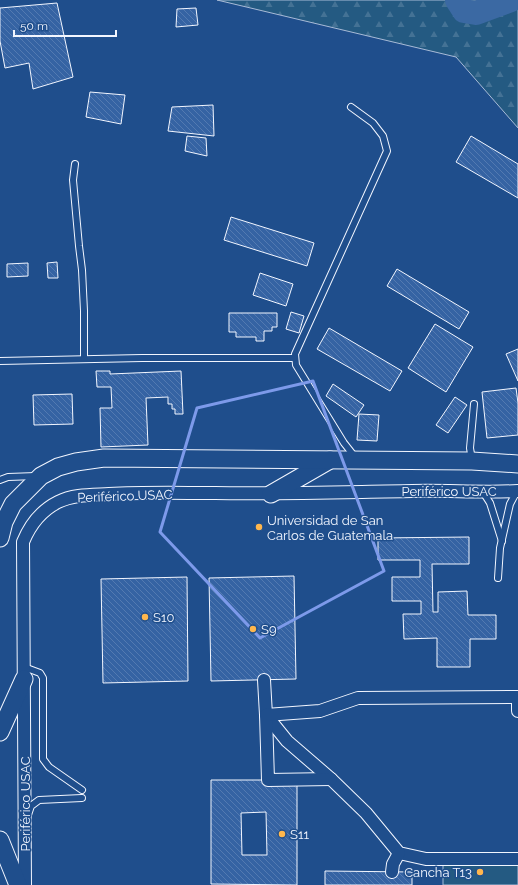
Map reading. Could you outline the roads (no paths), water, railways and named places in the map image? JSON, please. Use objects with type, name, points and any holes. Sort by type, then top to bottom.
[{"type":"street","points":[[0,538],[4,522],[13,504],[41,476],[58,467],[76,462],[104,458],[472,461],[518,464]]},
{"type":"street","points":[[271,494],[330,460]]},
{"type":"street","points":[[490,462],[514,472],[518,485]]},
{"type":"street","name":"Periférico USAC","points":[[25,885],[23,542],[36,520],[50,507],[59,501],[90,495],[135,493],[271,494],[414,491],[483,492],[518,485]]},
{"type":"street","points":[[0,732],[24,673]]},
{"type":"street","points":[[264,680],[268,780],[331,779]]},
{"type":"street","points":[[266,715],[320,711],[358,698],[518,697],[518,711]]},
{"type":"street","points":[[266,715],[287,741],[331,779],[366,813],[399,853],[426,859],[518,859]]},
{"type":"street","points":[[0,840],[18,885]]},
{"type":"street","points":[[392,872],[393,864],[399,853]]},
{"type":"lane","points":[[351,107],[373,123],[383,136],[387,151],[295,354],[295,358],[296,365],[344,443],[357,461]]},
{"type":"lane","points":[[74,164],[73,180],[82,270],[84,359]]},
{"type":"lane","points":[[0,361],[142,358],[295,358]]},
{"type":"lane","points":[[472,461],[470,448],[474,404]]},
{"type":"lane","points":[[0,480],[8,477],[41,476]]},
{"type":"lane","points":[[498,578],[500,548],[510,504],[518,485]]},
{"type":"lane","points":[[483,492],[490,503],[502,541]]},
{"type":"lane","points":[[24,673],[40,673],[43,678],[43,759],[49,767],[82,790]]},
{"type":"lane","points":[[25,822],[31,806],[39,800],[82,798]]},
{"type":"waterway","points":[[457,0],[464,11],[476,13],[511,0]]},
{"type":"place","name":"Universidad de San Carlos de Guatemala","points":[[259,527]]},
{"type":"place","name":"S10","points":[[145,617]]},
{"type":"place","name":"S9","points":[[253,629]]},
{"type":"place","name":"S11","points":[[282,834]]},
{"type":"place","name":"Cancha T13","points":[[480,872]]}]
